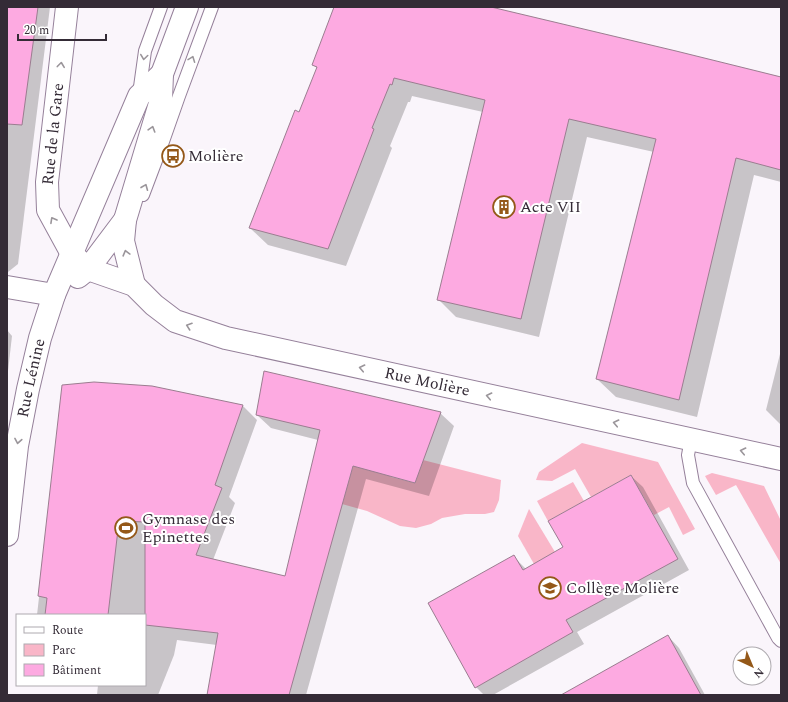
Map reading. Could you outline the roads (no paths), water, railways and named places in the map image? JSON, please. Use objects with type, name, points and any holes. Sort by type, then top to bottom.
[{"type":"main road","name":"Rue de la Gare","points":[[67,7],[47,182],[48,210],[72,254],[88,269]]},
{"type":"main road","points":[[134,285],[123,241],[125,220],[161,100],[162,74],[187,7]]},
{"type":"main road","points":[[139,96],[162,74]]},
{"type":"main road","name":"Rue Lénine","points":[[7,535],[17,446],[40,338],[54,295],[139,96]]},
{"type":"main road","points":[[7,287],[54,295],[88,269],[125,220]]},
{"type":"main road","name":"Rue Molière","points":[[88,269],[134,285],[154,305],[176,321],[226,338],[781,459]]},
{"type":"lane","points":[[139,96],[145,51],[161,7]]},
{"type":"lane","points":[[125,220],[138,207],[212,7]]},
{"type":"lane","points":[[691,440],[688,455],[693,483],[781,641]]},
{"type":"place","name":"Molière","points":[[173,156]]},
{"type":"place","name":"Acte VII","points":[[504,207]]},
{"type":"place","name":"Gymnase des Epinettes","points":[[126,528]]},
{"type":"place","name":"Collège Molière","points":[[550,588]]}]
